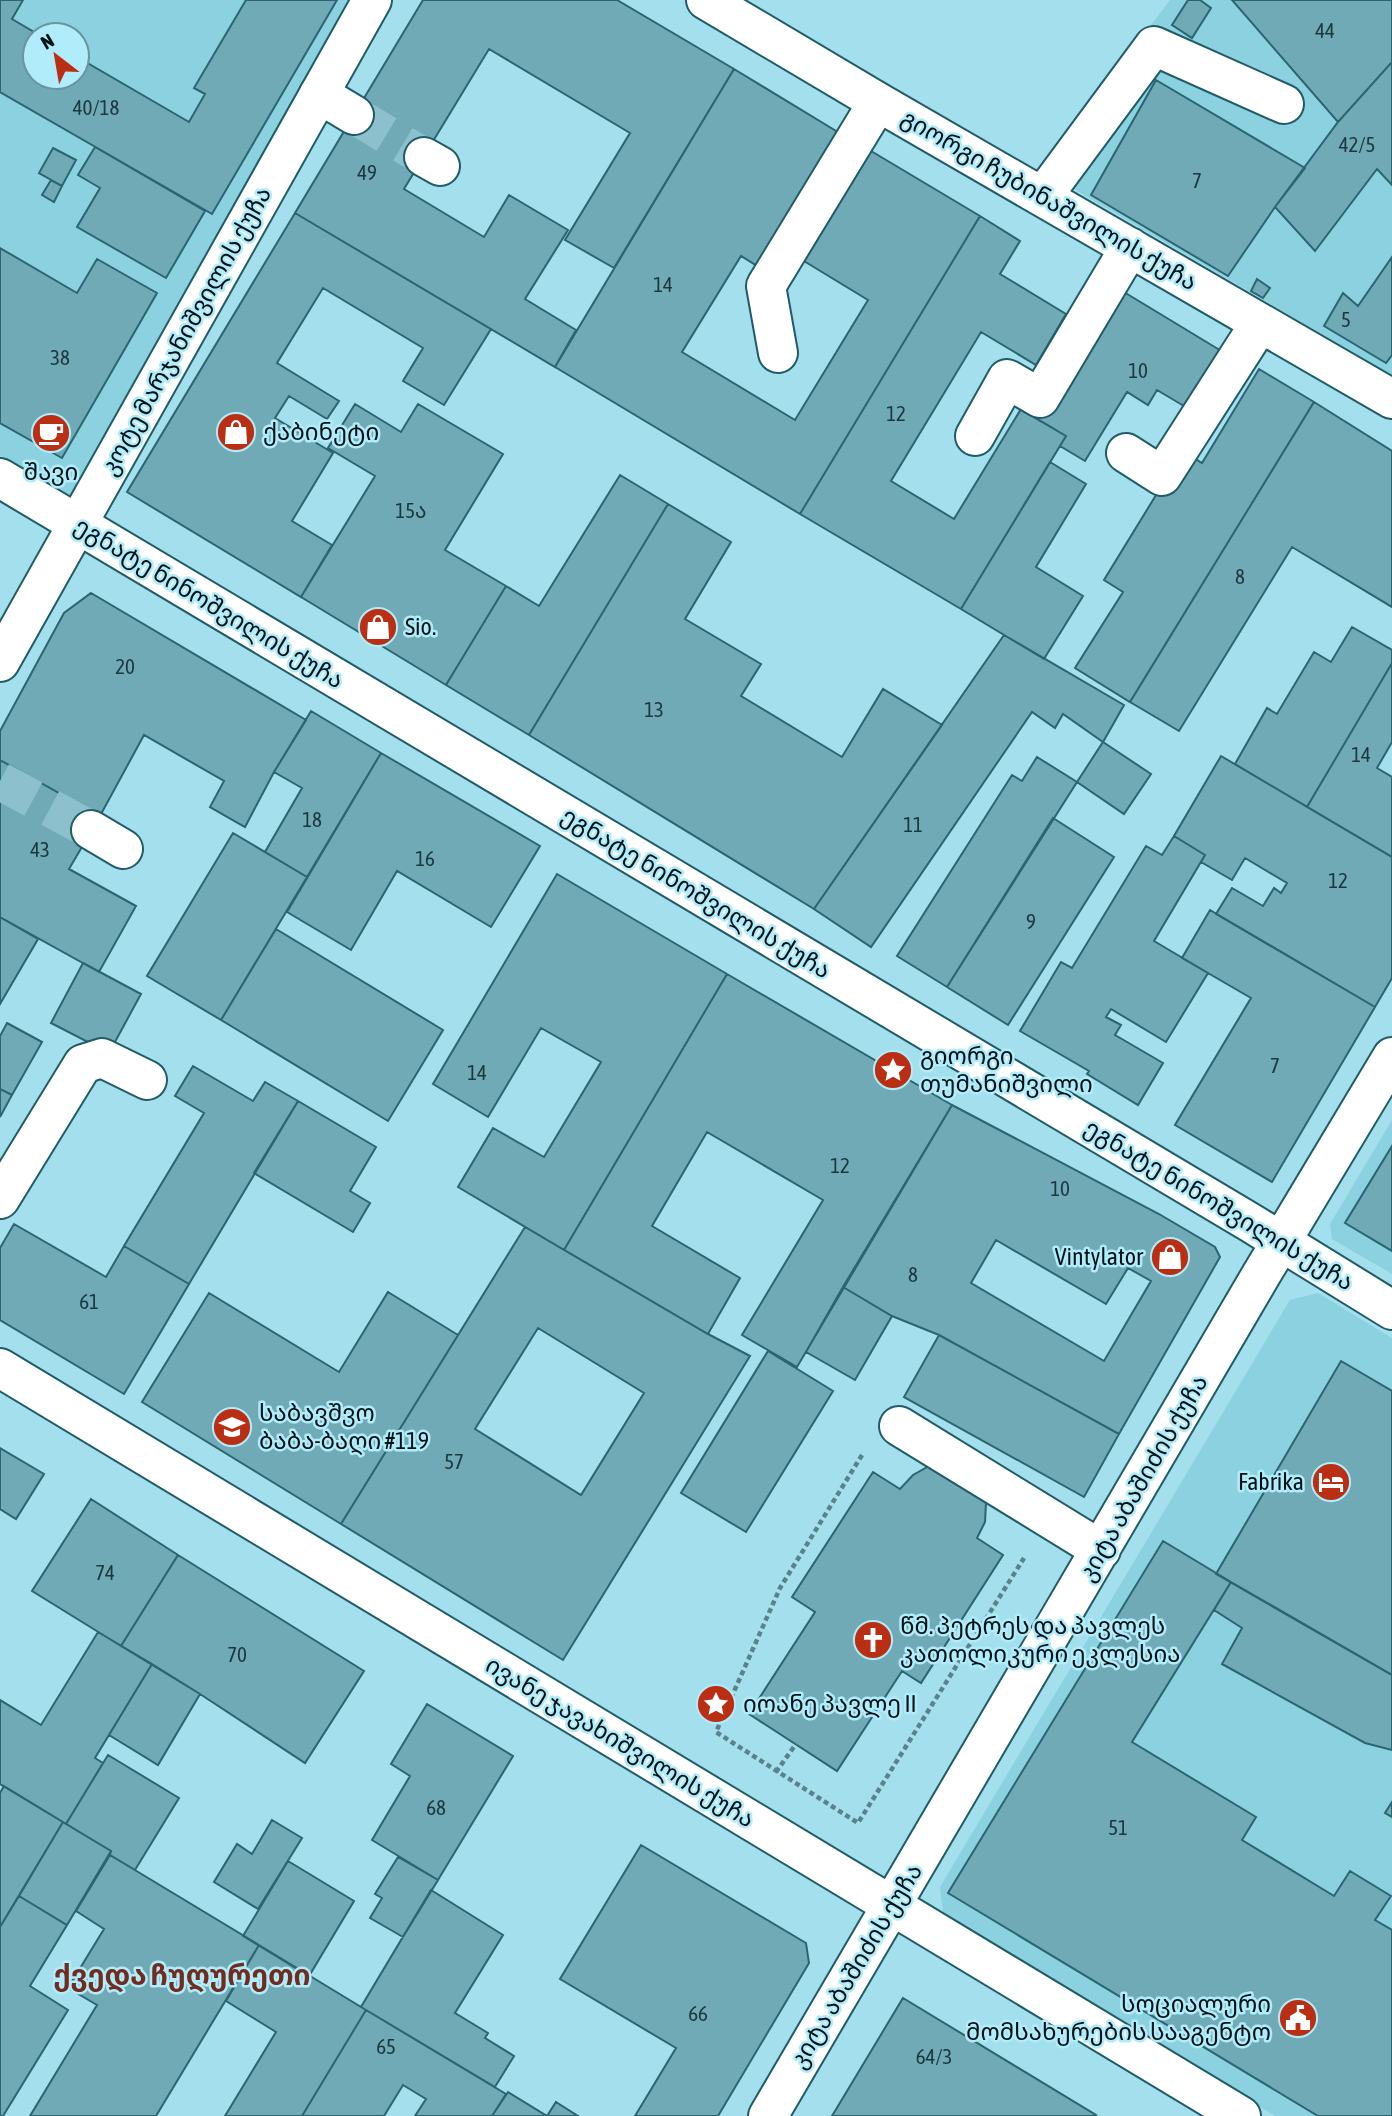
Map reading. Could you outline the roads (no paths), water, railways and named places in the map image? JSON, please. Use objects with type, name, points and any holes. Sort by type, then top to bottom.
[{"type":"street","name":"კოტე მარჯანიშვილის ქუჩა","points":[[0,662],[372,0]]},
{"type":"street","name":"გიორგი ჩუბინაშვილის ქუჩა","points":[[706,0],[1392,399]]},
{"type":"street","points":[[1043,196],[1154,46],[1284,104]]},
{"type":"street","points":[[319,94],[354,115]]},
{"type":"street","points":[[778,353],[766,286],[878,102]]},
{"type":"street","points":[[975,436],[1007,379],[1040,398],[1130,247]]},
{"type":"street","points":[[1126,453],[1162,477],[1260,323]]},
{"type":"street","name":"ეგნატე ნინოშვილის ქუჩა","points":[[0,478],[1282,1241],[1392,1310]]},
{"type":"street","name":"კიტა აბაშიძის ქუჩა","points":[[768,2116],[1392,1057]]},
{"type":"street","points":[[0,1199],[83,1064],[102,1058],[147,1080]]},
{"type":"street","name":"ივანე ჯავახიშვილის ქუჩა","points":[[0,1368],[1241,2116]]},
{"type":"street","points":[[899,1426],[1101,1550]]},
{"type":"tunnel","points":[[354,115],[424,157]]},
{"type":"tunnel","points":[[0,781],[91,830]]},
{"type":"place","name":"ქაბინეტი","points":[[236,432]]},
{"type":"place","name":"შავი","points":[[51,433]]},
{"type":"place","name":"Sio.","points":[[378,627]]},
{"type":"place","name":"გიორგი თუმანიშვილი","points":[[893,1070]]},
{"type":"place","name":"Vintylator","points":[[1170,1257]]},
{"type":"place","name":"საბავშვო ბაბა-ბაღი #119","points":[[232,1427]]},
{"type":"place","name":"Fabrika","points":[[1331,1482]]},
{"type":"place","name":"წმ. პეტრეს და პავლეს კათოლიკური ეკლესია","points":[[873,1640]]},
{"type":"place","name":"იოანე პავლე II","points":[[716,1704]]},
{"type":"place","name":"სოციალური მომსახურების სააგენტო","points":[[1298,2018]]},
{"type":"district","name":"ქვედა ჩუღურეთი","points":[[182,1975]]}]
